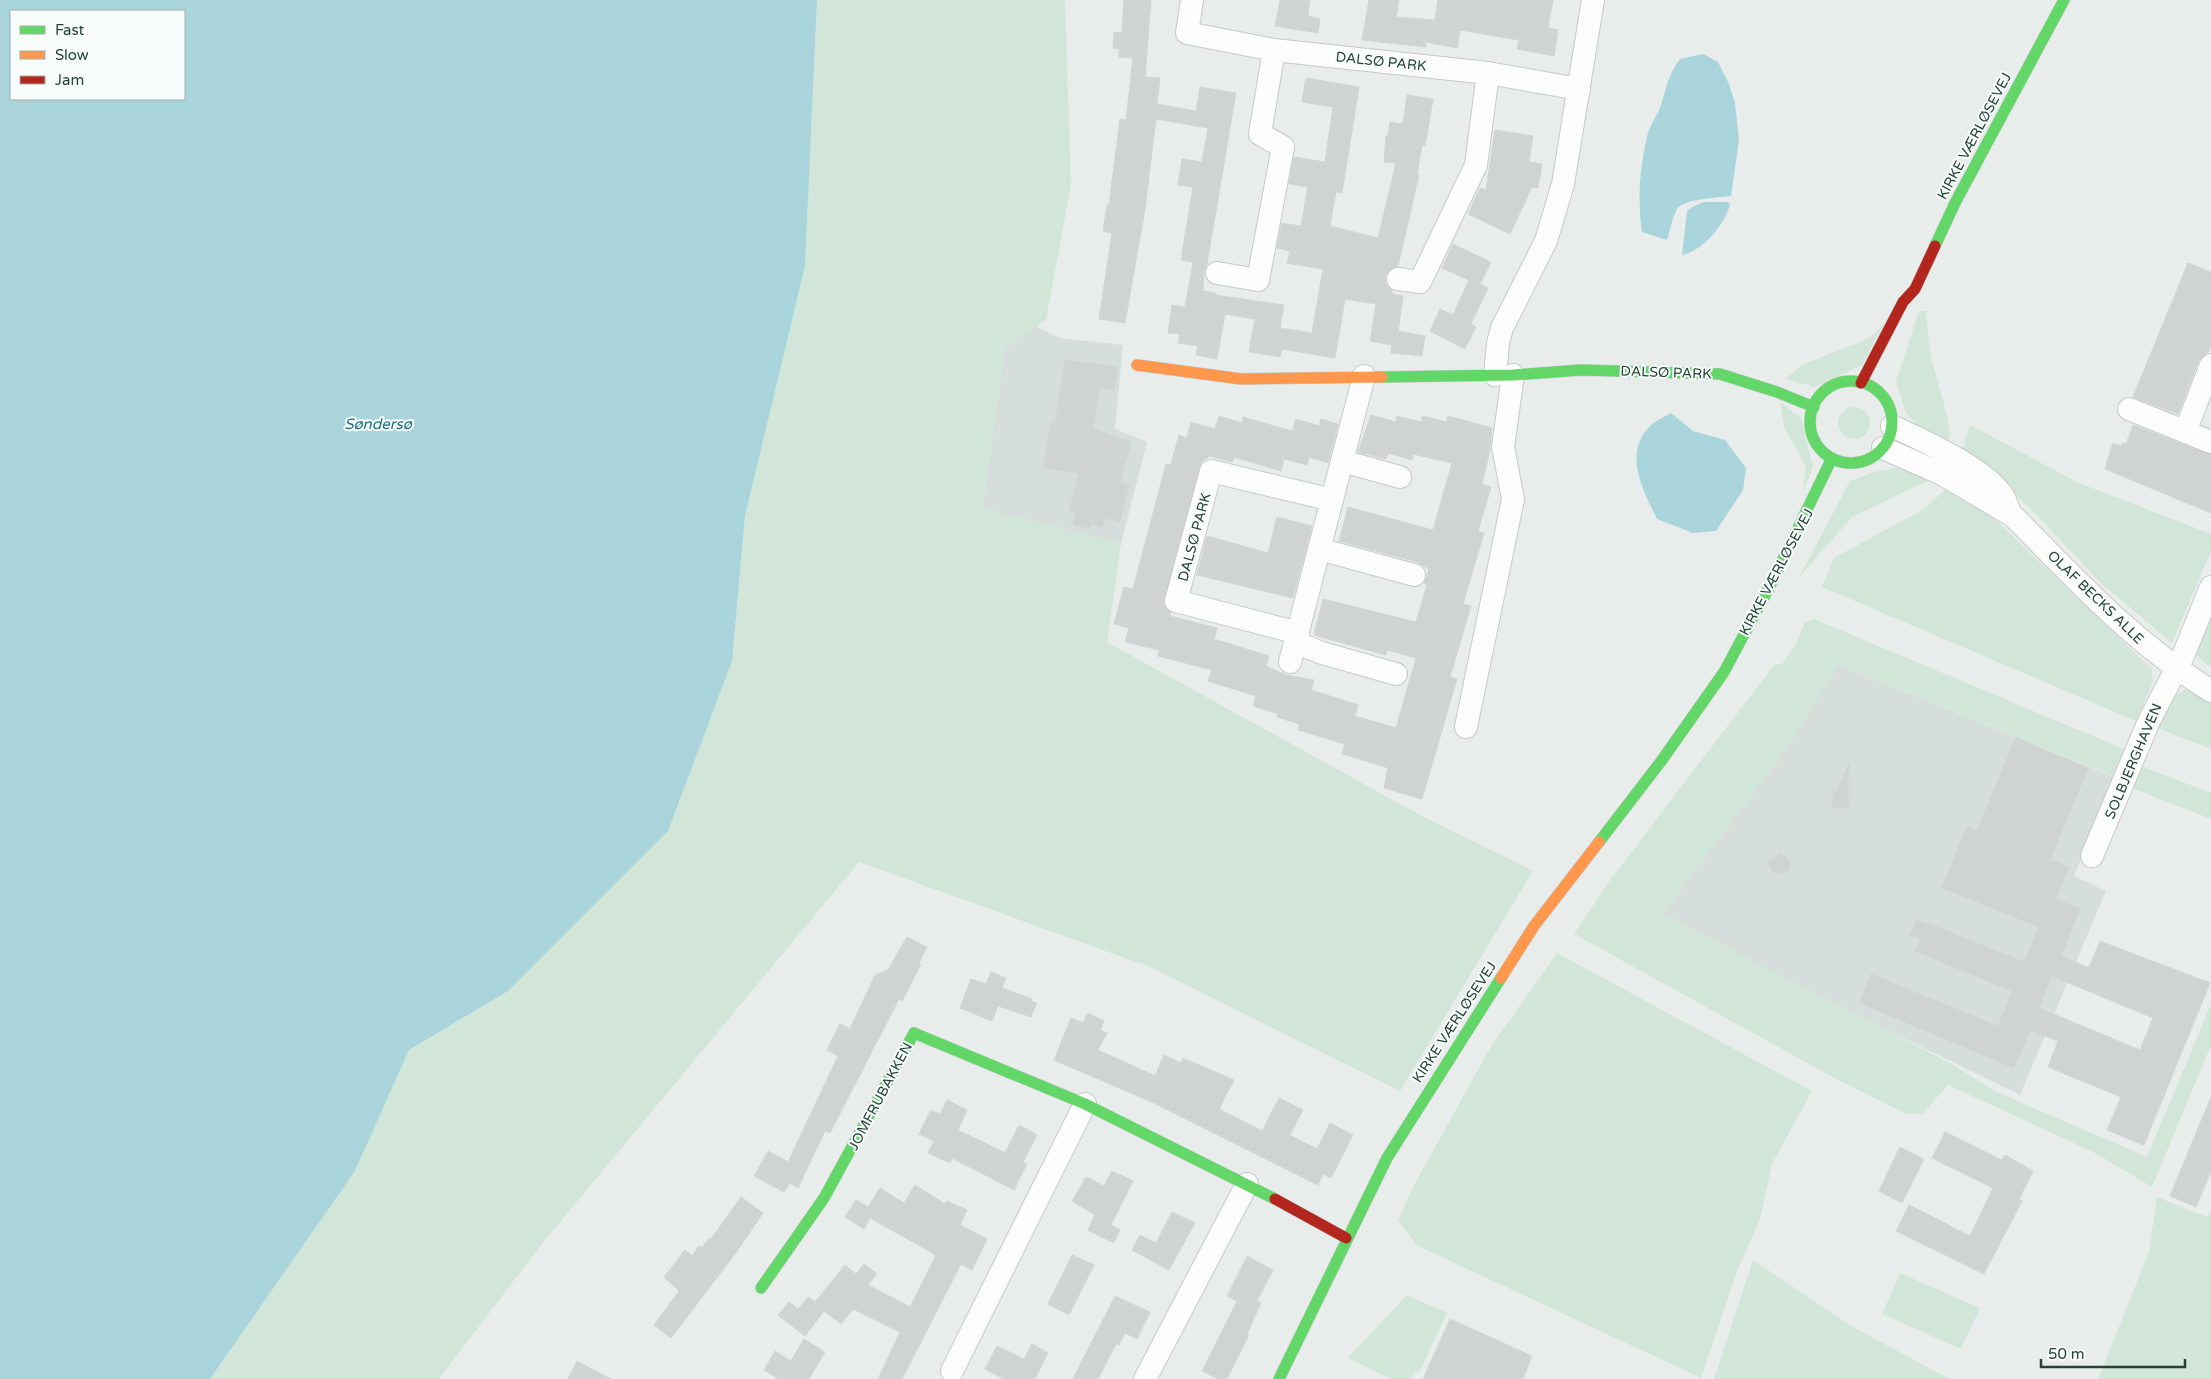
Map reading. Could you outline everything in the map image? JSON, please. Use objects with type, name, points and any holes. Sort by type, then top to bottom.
[{"type":"street","name":"DALSØ PARK","points":[[1192,0],[1187,33],[1274,50],[1488,73],[1579,89]]},
{"type":"street","points":[[1466,726],[1513,499],[1503,447],[1504,375],[1498,343],[1502,328],[1546,241],[1563,184],[1594,0]]},
{"type":"street","name":"KIRKE VÆRLØSEVEJ","points":[[1861,382],[1903,302],[1915,289],[1955,203],[2064,0]]},
{"type":"street","points":[[1217,273],[1258,280],[1284,147],[1260,134],[1274,50]]},
{"type":"street","points":[[1398,279],[1420,282],[1476,165],[1488,73]]},
{"type":"street","name":"KIRKE VÆRLØSEVEJ","points":[[1909,317],[1913,308],[1915,289]]},
{"type":"street","points":[[2185,432],[2211,364]]},
{"type":"street","name":"DALSØ PARK","points":[[1137,365],[1242,380],[1364,376],[1504,375],[1581,370],[1672,370],[1720,374],[1777,392],[1814,407]]},
{"type":"street","points":[[1294,646],[1364,376]]},
{"type":"street","points":[[1847,382],[1861,382],[1878,385],[1888,405],[1892,426],[1891,434],[1883,448],[1870,459],[1849,463],[1832,458],[1821,449],[1814,438],[1811,425],[1814,407],[1820,396],[1831,387],[1847,382]]},
{"type":"street","points":[[2129,409],[2211,442]]},
{"type":"street","name":"OLAF BECKS ALLE","points":[[1892,426],[1952,457],[1980,474],[2003,496],[2011,514]]},
{"type":"street","name":"OLAF BECKS ALLE","points":[[1883,448],[1942,474],[2011,514],[2125,629],[2175,668],[2211,690]]},
{"type":"street","name":"KIRKE VÆRLØSEVEJ","points":[[1279,1379],[1346,1238],[1387,1158],[1419,1104],[1534,926],[1662,760],[1724,672],[1771,584],[1832,458]]},
{"type":"street","points":[[1342,461],[1400,477]]},
{"type":"street","points":[[1843,476],[1849,463]]},
{"type":"street","name":"DALSØ PARK","points":[[1332,500],[1211,471],[1176,601],[1294,646],[1396,674]]},
{"type":"street","points":[[1319,549],[1414,576]]},
{"type":"street","name":"SOLBJERGHAVEN","points":[[2092,856],[2149,721],[2175,668],[2183,656],[2211,587]]},
{"type":"street","name":"KIRKE VÆRLØSEVEJ","points":[[1698,708],[1724,687],[1746,658]]},
{"type":"street","name":"JOMFRUBAKKEN","points":[[762,1288],[824,1198],[914,1033],[1085,1104],[1247,1184],[1346,1238]]},
{"type":"street","points":[[952,1371],[1085,1104]]},
{"type":"street","points":[[1146,1379],[1247,1184]]},
{"type":"shaded area","points":[[1036,326],[1059,338],[1123,345],[1115,429],[1147,442],[1121,544],[982,509],[1005,347]]},
{"type":"shaded area","points":[[1838,664],[2116,778],[2074,876],[2106,891],[2020,1095],[1854,1014],[1662,914],[1785,751]]},
{"type":"green space","points":[[817,0],[1065,0],[1071,185],[1046,320],[1005,347],[982,508],[1121,544],[1107,642],[1420,815],[1533,871],[1400,1091],[1150,967],[859,862],[541,1245],[439,1379],[210,1379],[355,1171],[409,1050],[508,991],[732,661],[745,516],[805,266]]},
{"type":"green space","points":[[1919,311],[1926,311],[1930,353],[1947,415],[1950,436],[1946,443],[1921,431],[1905,411],[1896,381]]},
{"type":"green space","points":[[1883,325],[1862,365],[1815,387],[1785,379],[1804,364],[1868,339]]},
{"type":"green space","points":[[1780,402],[1801,418],[1813,467],[1803,491],[1806,467],[1784,427]]},
{"type":"green space","points":[[1854,407],[1866,411],[1870,423],[1866,435],[1854,439],[1842,435],[1838,423],[1842,411]]},
{"type":"green space","points":[[1970,425],[2079,483],[2211,534],[2211,551],[2172,643],[2102,584],[2023,501],[1962,451]]},
{"type":"green space","points":[[1906,466],[1931,479],[1852,517],[1799,577],[1850,481],[1874,472]]},
{"type":"green space","points":[[1947,488],[1982,507],[2152,669],[2153,682],[2136,721],[1822,587],[1834,558],[1924,509]]},
{"type":"green space","points":[[2211,615],[2211,668],[2195,654]]},
{"type":"green space","points":[[1814,619],[2124,749],[2113,776],[1839,664],[1785,751],[1662,914],[1950,1063],[1997,1092],[2147,1157],[2211,1004],[2211,1045],[2152,1187],[2095,1153],[1948,1085],[1922,1114],[1906,1114],[1838,1080],[1574,934],[1608,883],[1774,665],[1782,664],[1796,644],[1805,622]]},
{"type":"green space","points":[[2188,688],[2211,700],[2211,749],[2155,727],[2171,698]]},
{"type":"green space","points":[[2141,766],[2211,793],[2211,819],[2132,788]]},
{"type":"green space","points":[[1557,953],[1812,1091],[1772,1164],[1760,1220],[1737,1271],[1701,1378],[1418,1246],[1398,1221],[1414,1185],[1490,1048]]},
{"type":"green space","points":[[2157,1197],[2207,1217],[2211,1211],[2211,1379],[2098,1379],[2149,1252]]},
{"type":"green space","points":[[1753,1260],[1851,1326],[1950,1379],[1714,1379]]},
{"type":"green space","points":[[1900,1273],[1980,1308],[1961,1349],[1882,1314]]},
{"type":"green space","points":[[1407,1295],[1447,1313],[1419,1373],[1415,1371],[1411,1379],[1391,1379],[1348,1358]]},
{"type":"water","name":"Søndersø","points":[[0,0],[817,0],[805,266],[745,516],[732,661],[668,831],[508,991],[409,1050],[355,1171],[210,1379],[0,1379]]},
{"type":"water","points":[[1703,54],[1718,62],[1729,84],[1735,103],[1739,140],[1731,196],[1702,199],[1681,206],[1677,209],[1672,220],[1667,240],[1642,232],[1640,195],[1645,145],[1649,129],[1660,108],[1668,81],[1676,65],[1680,59]]},
{"type":"water","points":[[1704,202],[1728,202],[1730,205],[1723,221],[1712,236],[1698,248],[1682,255],[1687,211]]},
{"type":"water","points":[[1671,413],[1693,431],[1725,440],[1746,468],[1743,490],[1716,531],[1693,533],[1657,519],[1641,484],[1636,459],[1642,436],[1653,423]]},
{"type":"building","points":[[1124,0],[1151,0],[1145,77],[1160,78],[1157,104],[1196,111],[1200,87],[1236,93],[1207,264],[1204,271],[1203,291],[1215,293],[1215,295],[1284,305],[1280,328],[1312,333],[1323,269],[1287,263],[1290,251],[1277,248],[1282,223],[1301,226],[1308,187],[1289,184],[1294,157],[1325,162],[1333,107],[1302,102],[1306,78],[1359,87],[1342,193],[1336,192],[1330,226],[1378,238],[1396,163],[1384,162],[1386,136],[1388,136],[1390,122],[1403,124],[1407,95],[1433,99],[1425,146],[1422,145],[1417,175],[1419,175],[1398,266],[1388,271],[1385,278],[1386,284],[1392,290],[1392,294],[1403,296],[1398,331],[1425,336],[1422,356],[1391,353],[1392,345],[1370,341],[1376,304],[1345,299],[1335,358],[1282,349],[1280,357],[1249,352],[1255,319],[1225,314],[1217,359],[1196,355],[1198,346],[1178,343],[1180,334],[1168,333],[1172,305],[1185,307],[1193,262],[1181,260],[1193,187],[1178,185],[1182,159],[1202,162],[1208,128],[1156,119],[1145,209],[1125,323],[1099,319],[1112,233],[1103,231],[1107,205],[1109,205],[1120,119],[1126,120],[1133,58],[1119,57],[1119,49],[1113,48],[1114,32],[1122,33]]},
{"type":"building","points":[[1280,0],[1310,0],[1308,16],[1320,19],[1318,33],[1275,26]]},
{"type":"building","points":[[1369,0],[1399,0],[1396,17],[1435,20],[1438,0],[1553,0],[1548,28],[1558,30],[1554,56],[1517,49],[1519,40],[1460,30],[1457,48],[1426,42],[1426,47],[1362,40]]},
{"type":"building","points":[[1495,130],[1533,136],[1529,162],[1542,164],[1538,188],[1532,187],[1510,234],[1468,214],[1480,188],[1486,190]]},
{"type":"building","points":[[1453,244],[1491,262],[1480,284],[1488,288],[1471,324],[1476,327],[1465,349],[1430,331],[1440,309],[1453,315],[1469,280],[1442,268]]},
{"type":"building","points":[[2188,263],[2211,272],[2211,345],[2208,352],[2199,360],[2178,414],[2133,397]]},
{"type":"building","points":[[1065,360],[1118,367],[1114,390],[1100,388],[1093,429],[1131,442],[1120,483],[1129,485],[1120,522],[1106,518],[1102,528],[1091,524],[1090,529],[1073,524],[1076,512],[1069,511],[1079,473],[1043,468],[1051,423],[1055,423]]},
{"type":"building","points":[[1371,415],[1396,422],[1397,416],[1421,422],[1423,416],[1446,422],[1448,416],[1492,428],[1490,450],[1482,484],[1491,487],[1478,531],[1484,533],[1463,604],[1471,606],[1450,677],[1457,679],[1422,799],[1384,788],[1388,768],[1342,754],[1345,744],[1298,730],[1299,724],[1277,717],[1278,714],[1253,706],[1256,696],[1208,681],[1212,670],[1158,656],[1159,650],[1125,642],[1129,628],[1114,624],[1124,587],[1133,589],[1166,464],[1171,465],[1179,435],[1187,438],[1191,422],[1215,429],[1219,416],[1242,423],[1243,417],[1292,431],[1296,419],[1319,426],[1321,419],[1338,424],[1328,463],[1309,457],[1307,465],[1284,459],[1281,471],[1234,457],[1232,462],[1210,456],[1201,462],[1163,604],[1171,613],[1170,616],[1217,628],[1214,639],[1269,656],[1266,666],[1286,675],[1314,680],[1311,690],[1358,705],[1355,716],[1396,728],[1416,658],[1387,650],[1386,655],[1314,635],[1323,599],[1416,622],[1427,585],[1424,584],[1429,569],[1417,562],[1339,541],[1348,507],[1433,530],[1452,463],[1413,454],[1412,460],[1388,453],[1386,459],[1358,452]]},
{"type":"building","points":[[2133,425],[2211,455],[2211,513],[2105,469],[2113,443],[2121,446],[2123,443],[2126,444]]},
{"type":"building","points":[[1277,517],[1312,526],[1293,598],[1197,575],[1207,536],[1268,553]]},
{"type":"building","points":[[2016,737],[2088,768],[2050,860],[2069,867],[2056,899],[2080,909],[2061,956],[2089,968],[2100,941],[2210,983],[2144,1145],[2107,1130],[2121,1097],[2048,1067],[2058,1041],[2030,1030],[2014,1068],[1859,1003],[1871,974],[1998,1026],[2012,991],[1915,951],[1920,939],[1910,935],[1917,920],[2024,962],[2039,927],[1942,888],[1967,826],[1977,830]],"holes":[[[2052,976],[2153,1018],[2140,1050],[2039,1008]]]},
{"type":"building","points":[[1849,763],[1848,808],[1832,807],[1834,790],[1837,791]]},
{"type":"building","points":[[1779,854],[1784,855],[1790,861],[1789,870],[1782,874],[1773,871],[1768,863]]},
{"type":"building","points":[[907,937],[927,947],[919,963],[921,964],[902,1001],[899,999],[830,1133],[825,1131],[798,1188],[790,1183],[784,1192],[754,1176],[768,1151],[788,1162],[838,1056],[827,1050],[840,1024],[850,1029],[875,975],[888,970]]},
{"type":"building","points":[[991,972],[1006,978],[1002,988],[1032,999],[1031,1001],[1037,1003],[1031,1017],[998,1006],[992,1021],[960,1008],[971,979],[986,984]]},
{"type":"building","points":[[1088,1013],[1104,1021],[1100,1030],[1107,1033],[1098,1050],[1155,1076],[1164,1055],[1181,1063],[1183,1058],[1234,1080],[1219,1109],[1262,1131],[1279,1098],[1303,1110],[1290,1135],[1317,1149],[1330,1123],[1353,1135],[1331,1178],[1323,1174],[1318,1185],[1154,1103],[1054,1060],[1071,1018],[1083,1023]]},
{"type":"building","points":[[2211,1097],[2211,1171],[2196,1207],[2170,1196]]},
{"type":"building","points":[[947,1100],[967,1110],[958,1130],[1005,1153],[1019,1125],[1037,1135],[1023,1162],[1027,1164],[1014,1190],[952,1158],[950,1163],[928,1153],[934,1141],[919,1134],[931,1110],[940,1114]]},
{"type":"building","points":[[1945,1132],[2002,1160],[2005,1155],[2033,1171],[2019,1199],[2022,1201],[1984,1274],[1896,1231],[1909,1205],[1970,1236],[1993,1188],[1932,1158]]},
{"type":"building","points":[[1900,1147],[1924,1159],[1902,1203],[1879,1191]]},
{"type":"building","points":[[1112,1171],[1133,1181],[1111,1225],[1120,1230],[1114,1243],[1088,1230],[1095,1215],[1072,1201],[1086,1177],[1104,1186]]},
{"type":"building","points":[[915,1185],[945,1204],[947,1201],[967,1210],[960,1225],[987,1239],[972,1270],[961,1264],[902,1379],[878,1379],[900,1332],[853,1309],[841,1324],[824,1311],[805,1336],[778,1315],[789,1302],[798,1309],[808,1297],[815,1302],[845,1265],[856,1274],[864,1264],[877,1274],[868,1285],[910,1307],[936,1255],[870,1218],[864,1229],[845,1217],[856,1200],[868,1207],[880,1188],[904,1203]]},
{"type":"building","points":[[741,1197],[763,1213],[735,1254],[671,1338],[654,1325],[679,1291],[664,1277],[685,1250],[692,1256],[699,1246],[702,1248],[709,1238],[711,1239]]},
{"type":"building","points":[[1172,1212],[1195,1223],[1169,1270],[1132,1250],[1140,1235],[1156,1243]]},
{"type":"building","points":[[1072,1255],[1094,1265],[1069,1315],[1048,1304]]},
{"type":"building","points":[[1247,1256],[1273,1270],[1257,1301],[1261,1303],[1247,1334],[1249,1335],[1227,1379],[1218,1379],[1202,1371],[1237,1301],[1227,1296]]},
{"type":"building","points":[[1115,1296],[1150,1312],[1137,1339],[1125,1333],[1119,1345],[1116,1344],[1098,1379],[1073,1379]]},
{"type":"building","points":[[1450,1319],[1532,1356],[1523,1379],[1423,1379]]},
{"type":"building","points":[[804,1339],[825,1352],[809,1379],[779,1379],[764,1370],[775,1351],[791,1361]]},
{"type":"building","points":[[1032,1344],[1048,1353],[1035,1379],[1004,1379],[985,1369],[997,1346],[1024,1359]]},
{"type":"building","points":[[577,1361],[611,1379],[568,1379]]},
{"type":"traffic: fast","points":[[1935,246],[1955,203],[2064,0]]},
{"type":"traffic: fast","points":[[1382,377],[1513,375],[1581,370],[1720,374],[1777,392],[1814,407]]},
{"type":"traffic: fast","points":[[1851,381],[1867,384],[1880,393],[1889,406],[1892,422],[1889,438],[1880,451],[1867,460],[1851,463],[1835,460],[1822,451],[1813,438],[1810,422],[1813,406],[1822,393],[1835,384],[1851,381]]},
{"type":"traffic: fast","points":[[1599,842],[1662,760],[1724,672],[1771,584],[1832,458]]},
{"type":"traffic: fast","points":[[1279,1379],[1387,1158],[1501,978]]},
{"type":"traffic: fast","points":[[761,1288],[824,1198],[914,1033],[1085,1104],[1275,1199]]},
{"type":"traffic: slow","points":[[1137,365],[1241,379],[1382,377]]},
{"type":"traffic: slow","points":[[1501,978],[1534,926],[1599,842]]},
{"type":"traffic: jam","points":[[1861,383],[1903,302],[1915,289],[1935,246]]},
{"type":"traffic: jam","points":[[1275,1199],[1346,1238]]}]
